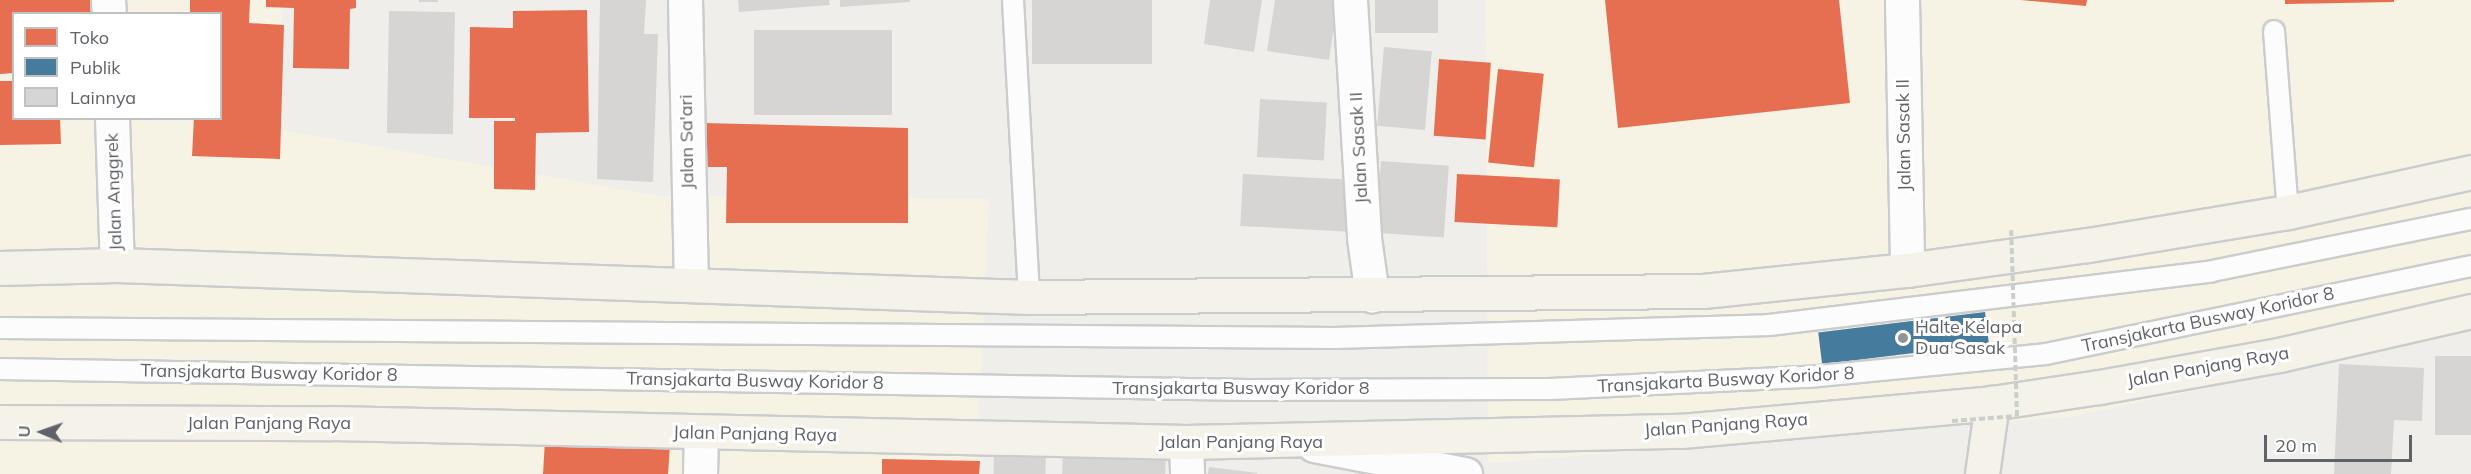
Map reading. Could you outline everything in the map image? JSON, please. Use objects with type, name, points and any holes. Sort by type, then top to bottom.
[{"type":"main road","points":[[0,268],[117,265],[1029,297],[1703,291],[1907,270],[2288,212],[2471,172]]},
{"type":"main road","name":"Jalan Panjang Raya","points":[[0,422],[332,423],[701,433],[1187,458],[1302,442],[1681,431],[1992,403],[2279,355],[2471,311]]},
{"type":"main road","points":[[1982,474],[1982,451],[1992,403]]},
{"type":"street","name":"Jalan Sa'ari","points":[[685,0],[691,284]]},
{"type":"street","name":"Jalan Sasak II","points":[[1350,0],[1364,238],[1372,295]]},
{"type":"street","name":"Jalan Sasak II","points":[[1902,0],[1907,270]]},
{"type":"street","name":"Jalan Anggrek","points":[[112,120],[117,265]]},
{"type":"street","points":[[700,474],[701,433]]},
{"type":"street","points":[[1302,442],[1465,474]]},
{"type":"lane","points":[[1012,0],[1029,297]]},
{"type":"lane","points":[[2274,31],[2288,212]]},
{"type":"lane","points":[[0,328],[1335,338],[1745,326],[2212,271],[2471,219]]},
{"type":"lane","name":"Transjakarta Busway Koridor 8","points":[[0,369],[1237,390],[1550,389],[1808,377],[2046,354],[2471,266]]},
{"type":"path","points":[[1952,421],[2017,416],[2011,229]]},
{"type":"shaded area","points":[[0,0],[282,0],[280,130],[661,196],[989,199],[976,474],[0,474]]},
{"type":"shaded area","points":[[1486,0],[2471,0],[2471,332],[2070,417],[1488,463]]},
{"type":"building: Toko","points":[[0,0],[95,0],[96,12],[12,12],[12,73],[0,74]]},
{"type":"building: Toko","points":[[190,0],[250,0],[249,23],[284,25],[280,159],[192,156],[194,120],[222,120],[222,12],[190,12]]},
{"type":"building: Toko","points":[[266,0],[356,0],[356,8],[350,9],[349,69],[293,68],[294,8],[266,7]]},
{"type":"building: Toko","points":[[1605,0],[1839,0],[1850,103],[1618,128]]},
{"type":"building: Toko","points":[[2020,0],[2087,0],[2086,6]]},
{"type":"building: Toko","points":[[2285,0],[2394,0],[2394,2],[2285,4]]},
{"type":"building: Toko","points":[[587,10],[589,132],[536,133],[535,190],[494,189],[494,121],[515,121],[515,118],[469,118],[470,27],[513,28],[513,11]]},
{"type":"building: Toko","points":[[1439,59],[1491,63],[1486,139],[1434,136]]},
{"type":"building: Toko","points":[[1498,69],[1544,74],[1534,167],[1488,162]]},
{"type":"building: Toko","points":[[0,81],[12,81],[12,120],[60,120],[61,144],[0,145]]},
{"type":"building: Toko","points":[[704,123],[908,128],[908,223],[726,223],[727,167],[704,167]]},
{"type":"building: Toko","points":[[1457,174],[1560,179],[1557,227],[1454,222]]},
{"type":"building: Toko","points":[[545,440],[670,445],[668,474],[543,474]]},
{"type":"building: Toko","points":[[882,459],[980,461],[979,474],[882,474]]},
{"type":"building: Publik","name":"Halte Kelapa Dua Sasak","points":[[1985,312],[1989,344],[1822,364],[1818,332]]},
{"type":"building: Lainnya","points":[[419,0],[438,0],[438,2],[419,2]]},
{"type":"building: Lainnya","points":[[600,0],[646,0],[644,34],[658,34],[653,182],[597,179]]},
{"type":"building: Lainnya","points":[[738,0],[829,0],[830,5],[739,12]]},
{"type":"building: Lainnya","points":[[840,0],[910,0],[910,2],[840,7]]},
{"type":"building: Lainnya","points":[[1032,0],[1152,0],[1152,64],[1032,64]]},
{"type":"building: Lainnya","points":[[1210,0],[1262,0],[1254,52],[1204,44]]},
{"type":"building: Lainnya","points":[[1275,0],[1338,0],[1329,60],[1267,51]]},
{"type":"building: Lainnya","points":[[1375,0],[1438,0],[1438,33],[1375,33]]},
{"type":"building: Lainnya","points":[[389,11],[455,12],[453,134],[387,133]]},
{"type":"building: Lainnya","points":[[754,30],[892,30],[892,115],[754,115]]},
{"type":"building: Lainnya","points":[[1384,47],[1432,51],[1425,130],[1377,126]]},
{"type":"building: Lainnya","points":[[1260,99],[1327,103],[1324,160],[1257,157]]},
{"type":"building: Lainnya","points":[[1381,161],[1449,166],[1444,238],[1376,233]]},
{"type":"building: Lainnya","points":[[1243,174],[1352,180],[1349,232],[1240,226]]},
{"type":"building: Lainnya","points":[[2435,356],[2471,356],[2471,435],[2435,435]]},
{"type":"building: Lainnya","points":[[2339,364],[2424,368],[2422,421],[2394,420],[2391,474],[2334,474]]},
{"type":"building: Lainnya","points":[[994,449],[1046,450],[1046,474],[994,474]]},
{"type":"building: Lainnya","points":[[1063,450],[1166,454],[1165,474],[1062,474]]},
{"type":"building: Lainnya","points":[[1209,467],[1258,473],[1208,474]]},
{"type":"place","name":"Halte Kelapa Dua Sasak","points":[[1903,338]]}]
